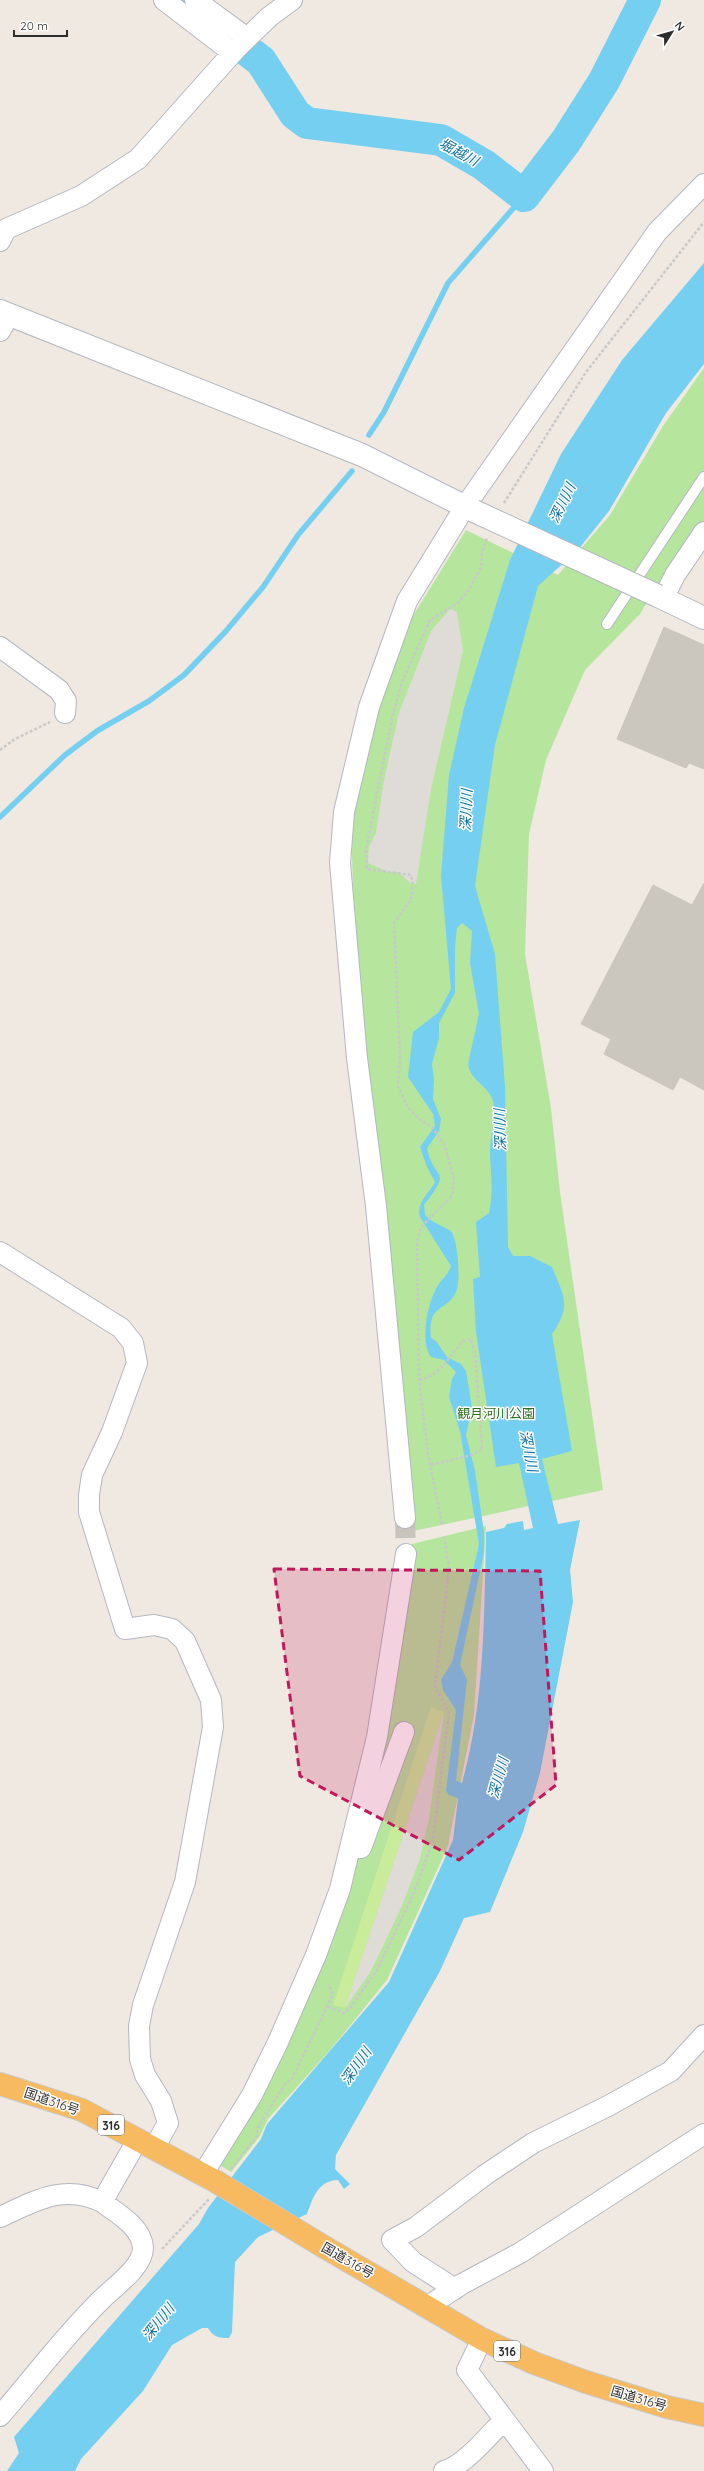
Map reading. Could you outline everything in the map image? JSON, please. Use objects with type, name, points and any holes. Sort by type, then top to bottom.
[{"type":"highway","name":"国道316号","points":[[0,2084],[82,2110],[209,2177],[326,2248],[428,2306],[482,2339],[534,2363],[586,2382],[667,2407],[704,2415]]},
{"type":"street","points":[[164,0],[240,45]]},
{"type":"street","points":[[196,0],[240,45]]},
{"type":"street","points":[[0,241],[6,229],[81,196],[138,159],[240,45],[269,17],[292,0]]},
{"type":"street","points":[[405,1518],[376,1206],[357,1058],[340,863],[344,812],[369,706],[407,601],[657,232],[704,184]]},
{"type":"street","points":[[3,319],[362,455],[470,508],[704,618]]},
{"type":"street","points":[[660,598],[704,532]]},
{"type":"street","points":[[0,647],[59,690],[66,701],[64,713]]},
{"type":"street","points":[[0,1252],[121,1328],[133,1343],[137,1363],[112,1432],[92,1475],[89,1512],[125,1629],[154,1625],[172,1630],[185,1641],[211,1700],[213,1727],[185,1882],[143,2005],[139,2026],[140,2059],[145,2074],[161,2101],[168,2123],[146,2144],[102,2202]]},
{"type":"street","points":[[209,2177],[278,2042],[316,1956],[345,1870],[377,1737],[406,1554]]},
{"type":"street","points":[[345,1870],[352,1866],[358,1856],[404,1732]]},
{"type":"street","points":[[455,2289],[413,2262],[392,2240],[416,2227],[485,2175],[533,2144],[608,2106],[671,2071],[704,2035]]},
{"type":"street","points":[[428,2306],[455,2289],[520,2253],[704,2134]]},
{"type":"street","points":[[0,2217],[44,2198],[64,2193],[86,2194],[102,2202],[132,2225],[140,2238],[143,2249],[133,2270],[101,2300],[0,2416]]},
{"type":"street","points":[[482,2339],[467,2370],[542,2471]]},
{"type":"street","points":[[444,2471],[450,2470],[472,2452],[504,2420]]},
{"type":"lane","points":[[607,624],[704,477]]},
{"type":"path","points":[[502,506],[586,372],[704,222]]},
{"type":"path","points":[[442,1524],[430,1464],[419,1380],[417,1242],[424,1224],[449,1201],[454,1189],[448,1152],[432,1127],[419,1119],[407,1106],[398,1086],[400,1059],[394,922],[411,900],[413,884],[412,875],[367,869],[366,849],[392,714],[402,682],[430,620],[458,603],[470,588],[481,567],[482,552],[490,531]]},
{"type":"path","points":[[0,750],[15,739],[64,713]]},
{"type":"path","points":[[419,1380],[426,1379],[447,1364],[463,1341],[471,1339],[475,1350],[482,1449],[472,1455],[430,1464]]},
{"type":"path","points":[[328,2008],[344,2013],[377,1970],[412,1897],[433,1841],[449,1712],[435,1687],[449,1568],[444,1537]]},
{"type":"highlighted area","points":[[274,1569],[540,1571],[556,1785],[459,1860],[300,1776]]},
{"type":"green space","name":"観月河川公園","points":[[704,368],[704,521],[658,584],[640,614],[585,670],[546,760],[529,834],[525,954],[551,1108],[560,1192],[603,1490],[409,1532],[399,1390],[358,1019],[351,830],[377,707],[413,616],[466,530],[558,575],[610,515],[663,426]]},
{"type":"green space","points":[[486,1526],[474,1715],[448,1846],[387,1980],[331,2049],[268,2119],[260,2136],[231,2172],[220,2165],[344,1893],[408,1545]]},
{"type":"green space","points":[[431,1707],[444,1712],[345,2008],[333,2005]]},
{"type":"shaded area","points":[[450,609],[457,612],[463,651],[431,789],[416,884],[410,883],[399,872],[388,872],[368,863],[369,847],[376,833],[384,780],[399,713],[431,631]]},
{"type":"shaded area","points":[[444,1712],[429,1818],[420,1859],[400,1910],[371,1971],[345,2008]]},
{"type":"water","name":"深川川","points":[[704,263],[704,364],[666,413],[609,511],[578,550],[538,586],[495,745],[475,886],[495,954],[505,1087],[508,1247],[513,1256],[530,1256],[552,1267],[563,1294],[564,1301],[562,1316],[552,1334],[572,1451],[542,1459],[558,1524],[580,1520],[570,1570],[573,1602],[540,1773],[523,1832],[490,1912],[464,1918],[440,1971],[336,2155],[335,2169],[350,2184],[344,2189],[338,2180],[326,2183],[317,2191],[307,2214],[258,2237],[235,2262],[232,2332],[229,2338],[222,2338],[212,2333],[208,2328],[202,2328],[172,2345],[143,2391],[81,2459],[75,2471],[7,2471],[19,2453],[14,2437],[199,2224],[208,2208],[261,2139],[267,2124],[389,1982],[453,1840],[458,1798],[449,1795],[446,1791],[456,1710],[443,1690],[441,1680],[452,1662],[479,1544],[460,1431],[449,1397],[452,1379],[456,1372],[444,1360],[431,1357],[426,1342],[426,1323],[430,1304],[438,1286],[448,1273],[451,1266],[420,1217],[419,1212],[421,1202],[435,1182],[427,1167],[420,1147],[435,1126],[433,1114],[408,1077],[413,1032],[439,1012],[451,989],[441,876],[449,775],[464,708],[510,560],[561,454],[622,360]],"holes":[[[462,923],[472,931],[470,963],[479,1014],[468,1064],[471,1074],[491,1096],[494,1108],[494,1122],[490,1148],[492,1188],[489,1213],[476,1222],[480,1277],[473,1279],[476,1332],[496,1467],[519,1463],[533,1528],[524,1530],[523,1521],[507,1524],[504,1528],[486,1532],[484,1627],[479,1690],[470,1752],[462,1783],[456,1781],[467,1680],[460,1665],[484,1553],[484,1532],[475,1471],[466,1435],[472,1408],[466,1371],[461,1364],[447,1357],[436,1341],[431,1338],[432,1319],[438,1310],[452,1299],[458,1287],[457,1251],[451,1231],[432,1221],[425,1215],[424,1205],[438,1185],[440,1179],[430,1159],[427,1148],[439,1131],[441,1119],[433,1099],[434,1080],[432,1064],[439,1038],[439,1023],[455,993],[455,947],[457,928]]]},
{"type":"building","points":[[664,627],[704,645],[704,769],[689,763],[686,768],[617,739]]},
{"type":"building","points":[[704,883],[704,1090],[680,1077],[673,1090],[604,1054],[611,1039],[581,1024],[653,885],[692,905]]},
{"type":"waterway","name":"堀越川","points":[[182,0],[261,61],[295,114],[307,123],[441,140],[484,165],[524,196],[566,141],[604,81],[645,0]]},
{"type":"waterway","points":[[369,435],[384,412],[448,283],[524,196]]},
{"type":"waterway","points":[[0,817],[65,755],[97,731],[149,701],[184,675],[226,631],[263,587],[298,535],[352,471]]},
{"type":"tunnel","points":[[405,1518],[406,1554]]}]
